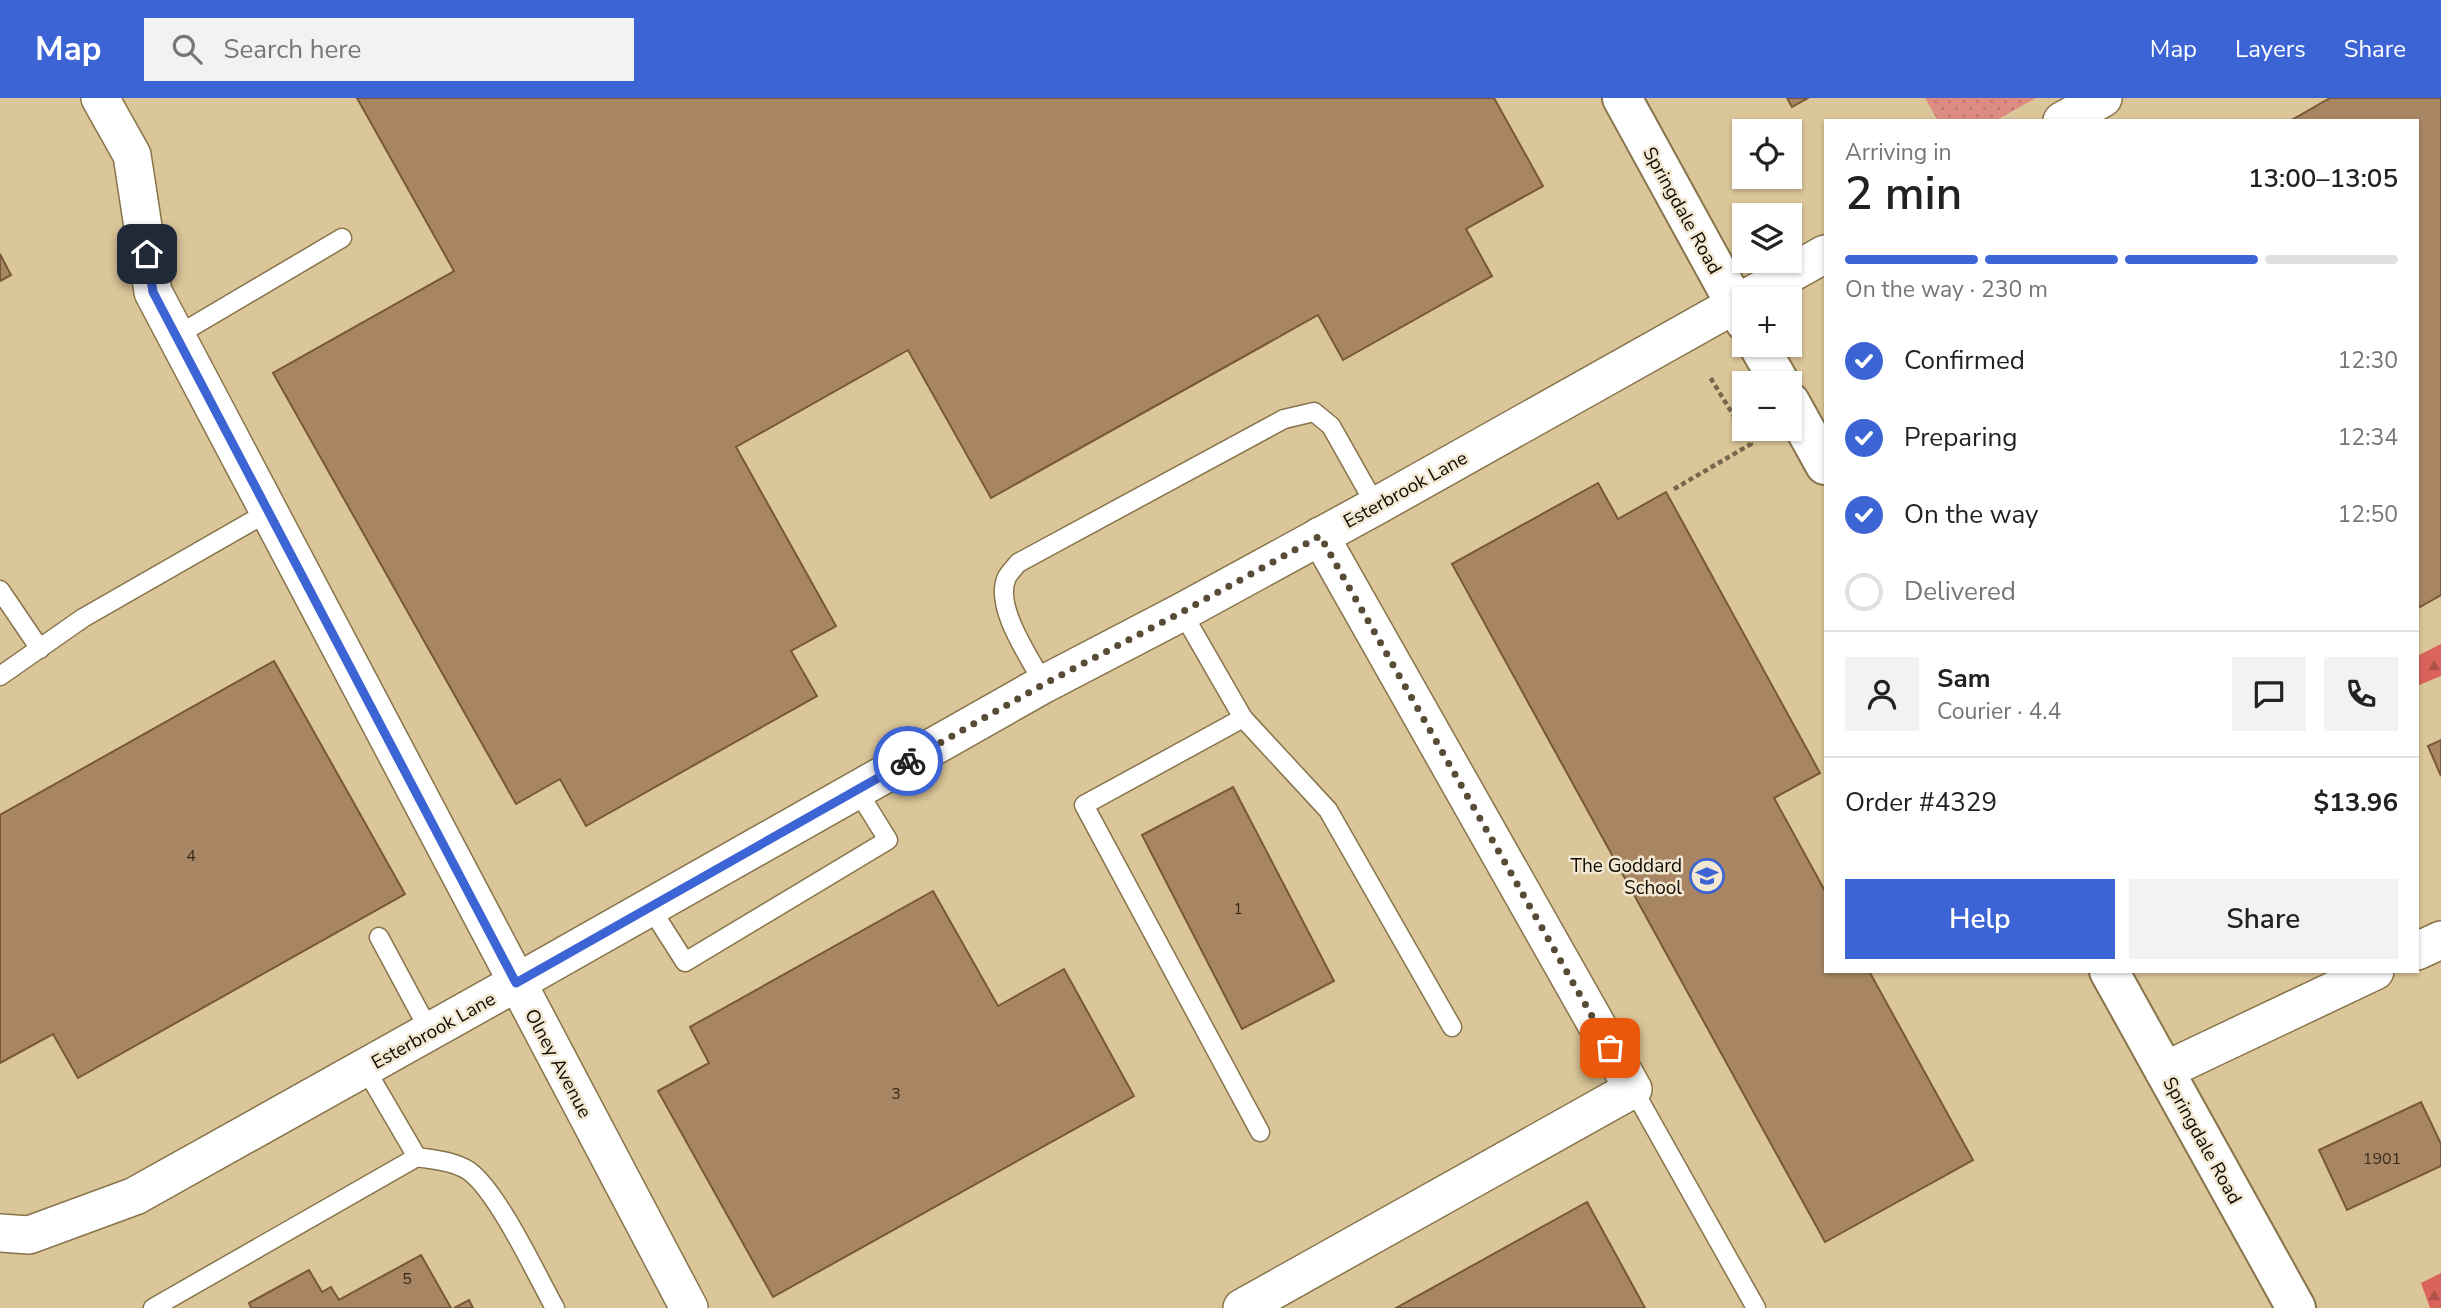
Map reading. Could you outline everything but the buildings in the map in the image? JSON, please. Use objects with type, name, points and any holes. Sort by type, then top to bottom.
[{"type":"main road","name":"Springdale Road","points":[[1622,98],[1732,298]]},
{"type":"main road","points":[[1802,424],[1824,463]]},
{"type":"main road","name":"Springdale Road","points":[[2110,973],[2297,1308]]},
{"type":"street","name":"Olney Avenue","points":[[100,98],[132,155],[153,292],[689,1308]]},
{"type":"street","points":[[2066,119],[2103,98]]},
{"type":"street","name":"Esterbrook Lane","points":[[1777,287],[1824,255]]},
{"type":"street","name":"Esterbrook Lane","points":[[1,1234],[29,1235],[135,1196],[1044,684],[1732,317]]},
{"type":"street","points":[[1242,1308],[1633,1089],[1320,536]]},
{"type":"street","points":[[2419,950],[2441,940]]},
{"type":"street","points":[[2164,1071],[2371,973]]},
{"type":"lane","points":[[176,336],[342,239]]},
{"type":"lane","points":[[1044,684],[1008,617],[1004,593],[1007,578],[1017,564],[1284,419],[1314,412],[1331,426],[1376,506]]},
{"type":"lane","points":[[0,676],[83,618],[268,512]]},
{"type":"lane","points":[[0,590],[40,649]]},
{"type":"lane","points":[[1182,612],[1243,718],[1328,810],[1452,1027]]},
{"type":"lane","points":[[1243,718],[1084,805],[1260,1132]]},
{"type":"lane","points":[[650,907],[685,962],[888,840],[857,790]]},
{"type":"lane","points":[[379,937],[430,1032]]},
{"type":"lane","points":[[365,1068],[418,1157]]},
{"type":"lane","points":[[1633,1089],[1756,1308]]},
{"type":"lane","points":[[153,1308],[418,1157],[451,1163],[470,1172],[491,1194],[555,1308]]},
{"type":"path","points":[[1674,489],[1751,444],[1710,377]]},
{"type":"shaded area","points":[[1925,98],[2036,98],[1999,119],[1937,119]]},
{"type":"green space","points":[[2441,644],[2441,676],[2419,685],[2419,655]]},
{"type":"green space","points":[[2441,1273],[2441,1308],[2430,1308],[2421,1283]]},
{"type":"way so far","points":[[908,761],[1044,684],[1320,536],[1610,1048]]},
{"type":"place","name":"The Goddard School","points":[[1707,876]]},
{"type":"route","points":[[147,254],[153,292],[516,983],[908,761]]}]
